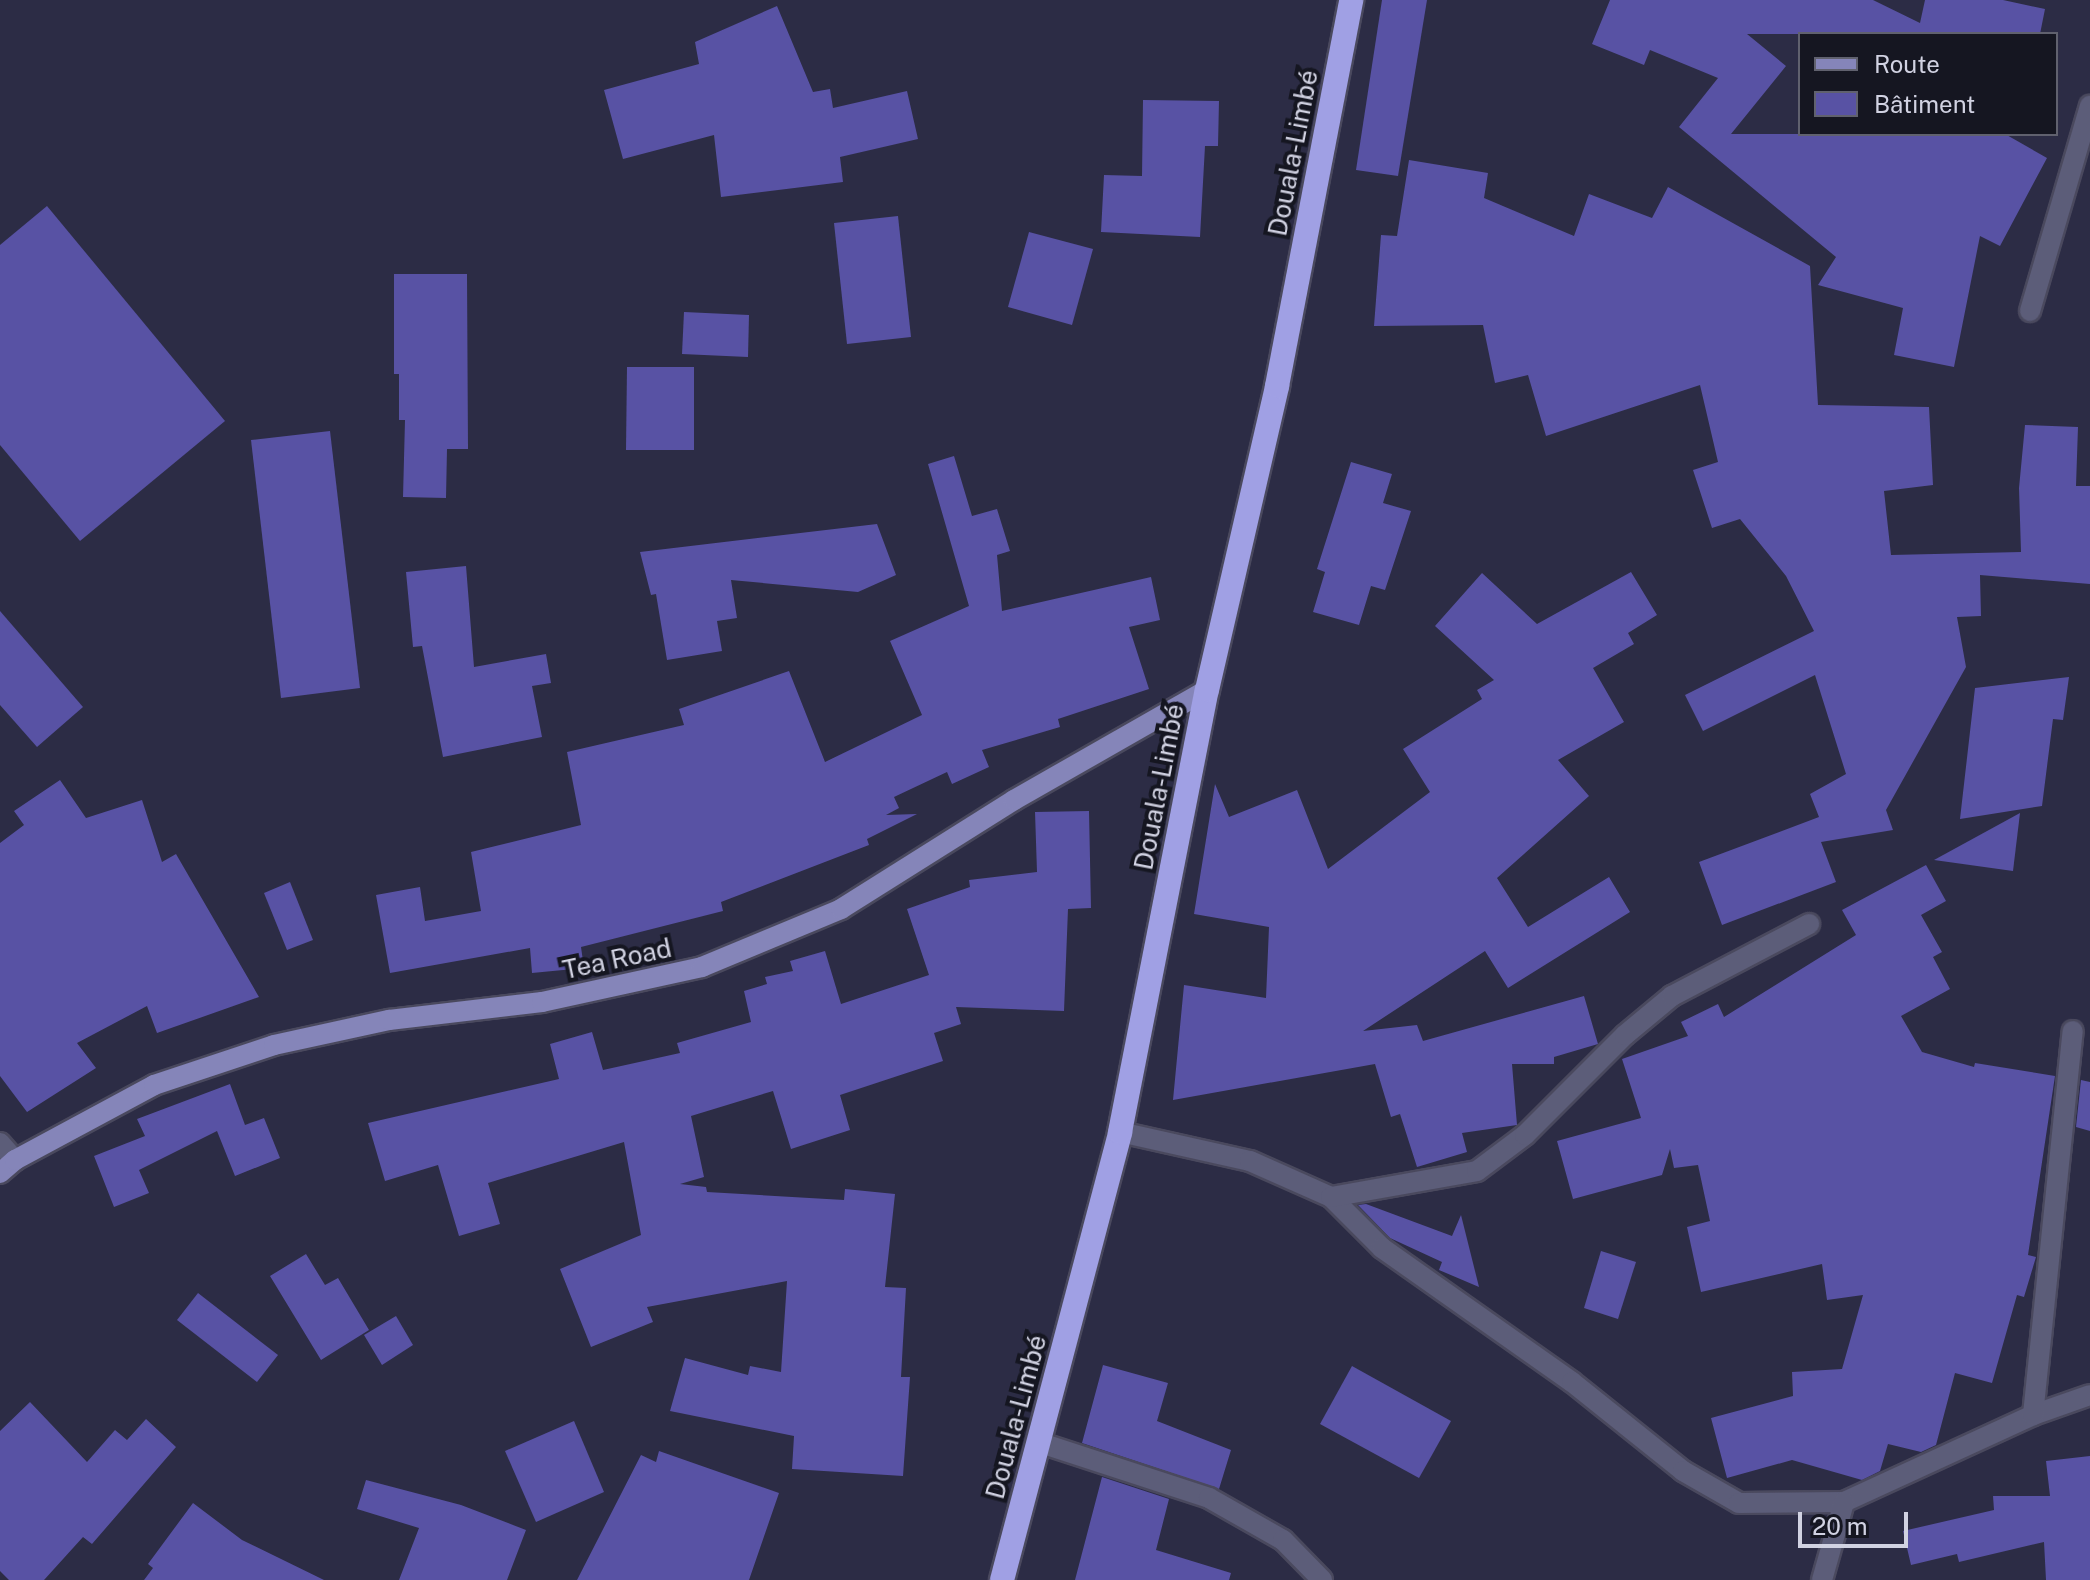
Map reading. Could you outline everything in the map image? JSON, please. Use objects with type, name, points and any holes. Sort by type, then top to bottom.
[{"type":"highway","name":"Douala-Limbé","points":[[1002,1580],[1120,1132],[1207,690],[1277,386],[1351,0]]},
{"type":"main road","name":"Tea Road","points":[[7,1166],[154,1085],[274,1045],[389,1020],[542,1002],[702,967],[841,909],[1014,800],[1207,690]]},
{"type":"street","points":[[2030,311],[2090,106]]},
{"type":"street","points":[[1331,1197],[1477,1171],[1525,1135],[1625,1035],[1672,996],[1809,924]]},
{"type":"street","points":[[2033,1415],[2073,1031]]},
{"type":"street","points":[[1120,1132],[1250,1161],[1331,1197],[1382,1248],[1572,1382],[1683,1471],[1739,1503],[1844,1502],[2033,1415],[2090,1395]]},
{"type":"street","points":[[0,1143],[7,1166]]},
{"type":"street","points":[[1038,1442],[1209,1498],[1283,1540],[1322,1580]]},
{"type":"street","points":[[1822,1580],[1844,1502]]},
{"type":"building","points":[[1382,0],[1427,0],[1398,176],[1356,170]]},
{"type":"building","points":[[1610,0],[1873,0],[1920,23],[1925,0],[2003,0],[2045,9],[2040,32],[1747,34],[1786,66],[1731,134],[2008,136],[2047,158],[2000,246],[1980,236],[1954,367],[1894,355],[1903,308],[1818,285],[1836,257],[1679,127],[1718,78],[1650,50],[1644,65],[1592,44]]},
{"type":"building","points":[[777,6],[813,92],[830,89],[833,108],[907,91],[918,139],[840,157],[843,182],[721,197],[714,135],[623,159],[604,90],[699,64],[695,42]]},
{"type":"building","points":[[1143,100],[1219,101],[1218,146],[1205,146],[1200,237],[1101,232],[1104,175],[1142,176]]},
{"type":"building","points":[[1409,160],[1488,173],[1484,198],[1574,236],[1589,194],[1652,218],[1668,187],[1810,266],[1818,405],[1929,407],[1933,485],[1884,491],[1891,555],[2021,552],[2019,488],[2025,425],[2078,427],[2076,486],[2090,486],[2090,584],[1980,575],[1981,616],[1957,617],[1966,667],[1886,810],[1893,830],[1821,842],[1836,882],[1722,925],[1699,862],[1819,817],[1810,794],[1846,774],[1815,675],[1703,731],[1685,695],[1814,631],[1786,576],[1740,519],[1712,528],[1693,470],[1718,462],[1700,385],[1546,436],[1528,375],[1495,383],[1483,325],[1374,326],[1381,235],[1397,236]]},
{"type":"building","points":[[47,206],[225,421],[80,541],[0,445],[0,245]]},
{"type":"building","points":[[898,216],[911,337],[847,344],[834,223]]},
{"type":"building","points":[[1029,232],[1093,249],[1072,325],[1008,307]]},
{"type":"building","points":[[394,274],[467,274],[468,449],[447,449],[446,498],[403,497],[405,420],[399,420],[399,374],[394,374]]},
{"type":"building","points":[[684,312],[749,315],[748,357],[682,354]]},
{"type":"building","points":[[627,367],[694,367],[694,450],[626,450]]},
{"type":"building","points":[[330,431],[360,688],[281,698],[251,440]]},
{"type":"building","points":[[954,456],[972,516],[997,509],[1010,551],[997,555],[1002,611],[1151,577],[1160,620],[1129,627],[1149,689],[1058,719],[1060,727],[982,750],[989,767],[952,784],[947,772],[894,797],[899,808],[886,815],[917,814],[867,839],[869,845],[721,902],[723,911],[581,947],[584,968],[532,973],[530,948],[390,973],[376,895],[420,887],[425,921],[481,911],[471,852],[581,825],[567,752],[684,725],[679,709],[789,671],[825,762],[922,715],[890,641],[969,606],[928,464]]},
{"type":"building","points":[[1351,462],[1392,474],[1383,503],[1411,511],[1385,590],[1371,586],[1359,625],[1313,612],[1325,572],[1317,569]]},
{"type":"building","points":[[877,524],[896,575],[858,592],[731,580],[737,618],[717,621],[722,651],[667,660],[656,594],[651,595],[640,552]]},
{"type":"building","points":[[466,566],[474,667],[546,654],[551,683],[532,686],[542,737],[443,757],[422,646],[413,647],[406,572]]},
{"type":"building","points":[[1631,572],[1657,615],[1628,633],[1634,644],[1593,668],[1624,722],[1558,760],[1589,796],[1497,878],[1528,927],[1609,877],[1630,912],[1508,988],[1485,951],[1363,1031],[1417,1025],[1423,1041],[1584,996],[1598,1044],[1554,1057],[1554,1064],[1512,1064],[1517,1125],[1462,1133],[1467,1152],[1417,1167],[1400,1114],[1391,1117],[1375,1064],[1173,1100],[1184,985],[1266,998],[1269,927],[1194,914],[1215,784],[1229,817],[1297,790],[1328,869],[1430,792],[1403,749],[1482,699],[1477,690],[1494,680],[1435,626],[1482,573],[1537,624]]},
{"type":"building","points":[[0,611],[83,707],[37,747],[0,705]]},
{"type":"building","points":[[2069,677],[2063,720],[2053,719],[2042,806],[1960,819],[1975,688]]},
{"type":"building","points":[[60,780],[86,818],[142,800],[162,862],[176,854],[259,997],[157,1033],[147,1006],[77,1043],[96,1068],[27,1112],[0,1076],[0,843],[24,825],[14,811]]},
{"type":"building","points":[[1089,811],[1091,908],[1068,909],[1064,1011],[956,1007],[961,1024],[934,1033],[943,1061],[840,1095],[850,1130],[791,1149],[773,1091],[691,1116],[704,1177],[680,1184],[706,1187],[707,1192],[844,1200],[845,1189],[895,1194],[885,1287],[906,1288],[901,1377],[910,1377],[903,1476],[792,1469],[794,1436],[670,1411],[685,1358],[748,1375],[750,1366],[781,1372],[787,1281],[647,1307],[653,1322],[591,1347],[560,1269],[641,1235],[624,1142],[488,1183],[500,1224],[459,1236],[438,1165],[385,1181],[368,1123],[559,1079],[550,1044],[592,1032],[603,1070],[680,1053],[677,1043],[751,1022],[744,991],[767,984],[765,977],[793,971],[790,961],[825,951],[841,1004],[929,975],[907,909],[970,887],[969,880],[1037,872],[1035,812]]},
{"type":"building","points":[[2020,813],[2013,871],[1934,860]]},
{"type":"building","points":[[1926,865],[1946,901],[1921,915],[1942,952],[1933,957],[1950,989],[1901,1016],[1922,1052],[1974,1067],[1975,1063],[2055,1076],[2028,1255],[2036,1257],[2024,1297],[2017,1295],[1992,1383],[1955,1373],[1936,1445],[1921,1452],[1888,1444],[1880,1471],[1862,1480],[1792,1460],[1727,1478],[1711,1418],[1793,1396],[1792,1372],[1842,1369],[1863,1295],[1827,1300],[1822,1264],[1701,1292],[1687,1227],[1710,1221],[1698,1165],[1674,1168],[1670,1149],[1662,1175],[1573,1199],[1557,1141],[1641,1118],[1622,1059],[1688,1036],[1681,1022],[1718,1004],[1724,1017],[1856,935],[1842,910]]},
{"type":"building","points":[[290,882],[313,940],[287,950],[264,893]]},
{"type":"building","points":[[2081,1080],[2090,1082],[2090,1131],[2076,1127]]},
{"type":"building","points":[[230,1084],[245,1125],[264,1118],[280,1158],[235,1176],[217,1131],[139,1170],[149,1193],[114,1207],[94,1156],[145,1136],[137,1119]]},
{"type":"building","points":[[1366,1204],[1452,1236],[1461,1215],[1479,1287],[1439,1270],[1442,1262],[1390,1238],[1358,1205]]},
{"type":"building","points":[[1601,1251],[1636,1262],[1618,1319],[1584,1308]]},
{"type":"building","points":[[306,1254],[325,1285],[338,1278],[369,1330],[321,1360],[270,1276]]},
{"type":"building","points":[[198,1293],[278,1355],[257,1382],[177,1320]]},
{"type":"building","points":[[396,1316],[413,1345],[382,1365],[364,1335]]},
{"type":"building","points":[[1103,1365],[1168,1383],[1157,1421],[1231,1450],[1219,1489],[1082,1443]]},
{"type":"building","points":[[1352,1366],[1451,1421],[1419,1478],[1320,1424]]},
{"type":"building","points":[[30,1402],[87,1462],[115,1430],[127,1440],[146,1419],[176,1447],[92,1544],[83,1537],[44,1580],[9,1580],[0,1571],[0,1431]]},
{"type":"building","points":[[574,1421],[604,1492],[536,1522],[505,1451]]},
{"type":"building","points":[[659,1451],[779,1493],[749,1580],[577,1580],[641,1455],[656,1462]]},
{"type":"building","points":[[2090,1456],[2090,1580],[2046,1580],[2044,1542],[1959,1562],[1957,1554],[1911,1565],[1903,1531],[1994,1510],[1993,1496],[2050,1496],[2046,1461]]},
{"type":"building","points":[[1102,1477],[1169,1499],[1156,1550],[1231,1573],[1229,1580],[1075,1580]]},
{"type":"building","points":[[366,1480],[461,1505],[526,1530],[507,1580],[399,1580],[419,1528],[357,1509]]},
{"type":"building","points":[[193,1503],[242,1540],[324,1580],[144,1580],[153,1568],[148,1564]]}]
